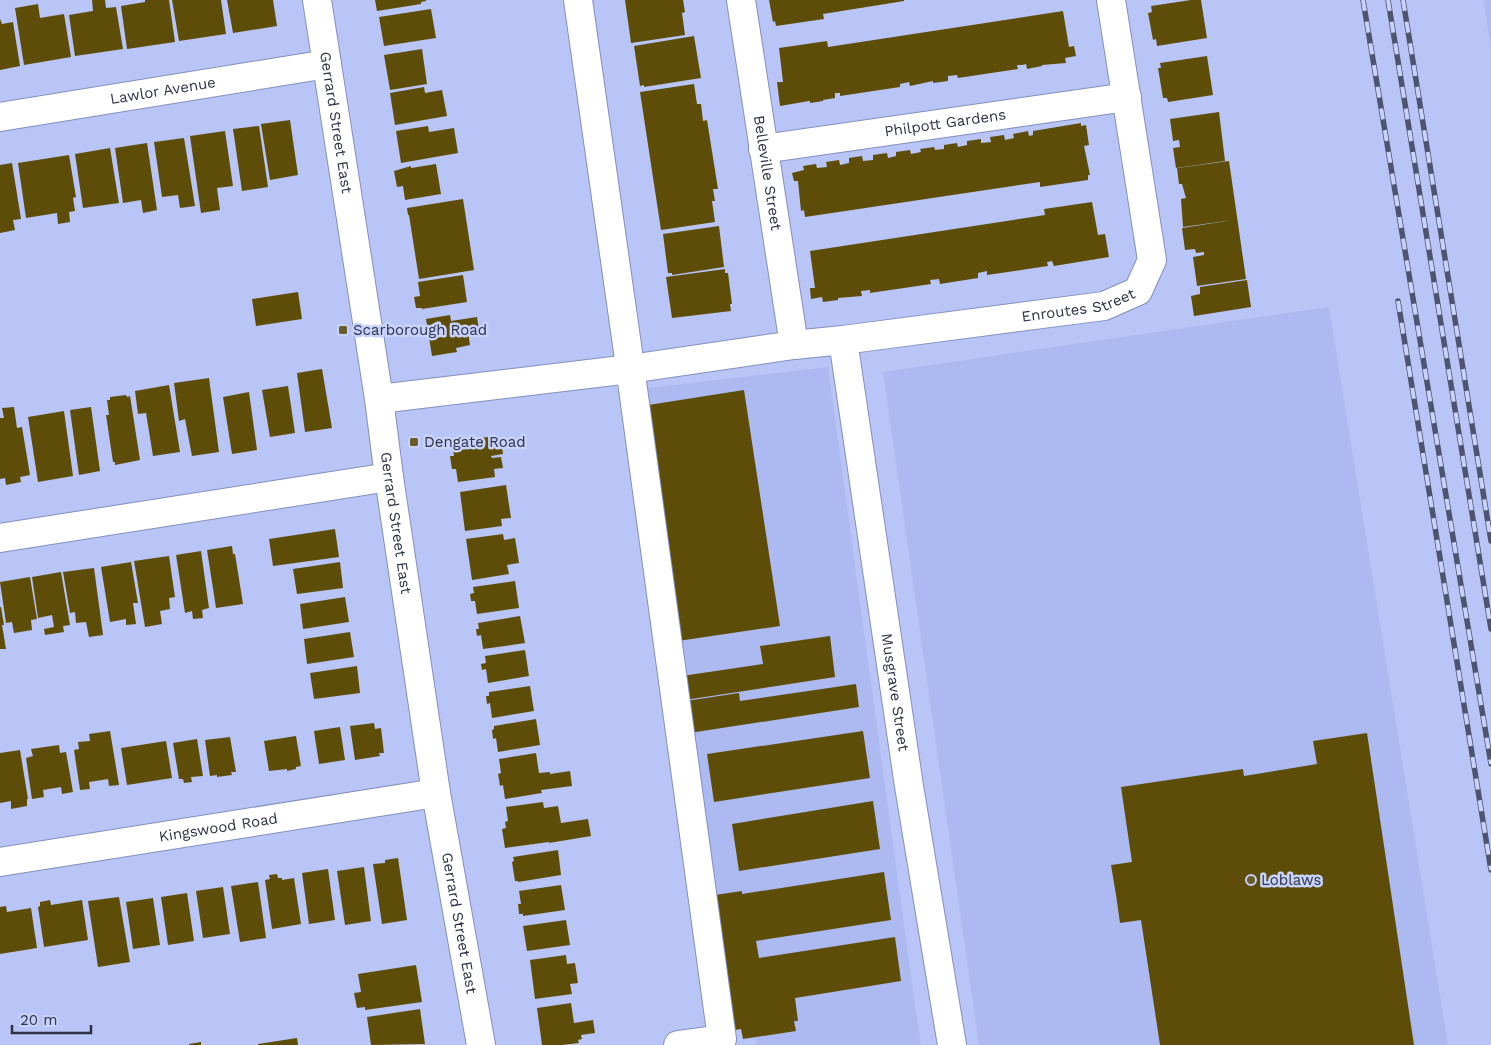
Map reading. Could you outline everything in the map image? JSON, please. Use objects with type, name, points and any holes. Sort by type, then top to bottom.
[{"type":"street","name":"Gerrard Street East","points":[[317,0],[379,399],[436,793],[481,1045]]},
{"type":"street","points":[[578,0],[722,1039],[678,1045]]},
{"type":"street","name":"Belleville Street","points":[[740,0],[794,345]]},
{"type":"street","name":"Enroutes Street","points":[[843,340],[1104,306],[1138,290],[1152,260],[1111,0]]},
{"type":"street","name":"Lawlor Avenue","points":[[0,117],[327,64]]},
{"type":"street","name":"Philpott Gardens","points":[[764,149],[1126,96]]},
{"type":"street","points":[[379,399],[630,369],[794,345],[843,340]]},
{"type":"street","name":"Musgrave Street","points":[[843,340],[909,786],[952,1045]]},
{"type":"street","points":[[0,538],[389,477]]},
{"type":"street","name":"Kingswood Road","points":[[0,862],[436,793]]},
{"type":"shaded area","points":[[1483,0],[1491,0],[1491,48],[1484,3]]},
{"type":"shaded area","points":[[1329,307],[1448,1045],[979,1045],[883,372]]},
{"type":"shaded area","points":[[828,367],[921,1045],[757,1045],[753,1022],[734,1017],[631,390]]},
{"type":"building","points":[[92,0],[105,0],[106,8],[116,7],[123,49],[75,56],[69,15],[93,11]]},
{"type":"building","points":[[145,0],[169,0],[175,42],[127,49],[121,6],[145,2]]},
{"type":"building","points":[[172,0],[221,0],[226,34],[179,41]]},
{"type":"building","points":[[227,0],[273,0],[277,26],[233,33]]},
{"type":"building","points":[[375,0],[426,1],[421,2],[421,4],[377,11]]},
{"type":"building","points":[[625,0],[683,0],[685,12],[682,13],[685,35],[631,43]]},
{"type":"building","points":[[769,0],[904,1],[823,14],[824,19],[776,26],[775,21],[773,22]]},
{"type":"building","points":[[1201,0],[1207,38],[1157,46],[1156,39],[1153,40],[1148,13],[1152,12],[1151,6]]},
{"type":"building","points":[[38,4],[40,18],[64,14],[71,57],[24,65],[15,8]]},
{"type":"building","points":[[431,9],[436,38],[384,46],[379,17]]},
{"type":"building","points":[[1063,11],[1069,47],[1074,46],[1076,56],[1065,58],[1066,63],[1042,65],[1027,69],[1026,64],[1017,65],[1018,69],[958,78],[957,75],[948,76],[948,81],[933,83],[933,81],[910,86],[909,82],[900,84],[900,87],[840,96],[840,93],[835,93],[835,98],[823,101],[810,103],[809,101],[780,106],[777,82],[783,82],[779,48],[827,41],[828,47]]},
{"type":"building","points":[[0,19],[2,24],[13,22],[20,66],[0,70]]},
{"type":"building","points":[[694,36],[701,78],[644,87],[644,85],[640,86],[634,46]]},
{"type":"building","points":[[422,49],[427,84],[390,90],[384,55]]},
{"type":"building","points":[[1207,56],[1213,95],[1168,102],[1167,98],[1163,98],[1158,68],[1161,68],[1160,63]]},
{"type":"building","points":[[694,84],[697,104],[701,104],[703,121],[707,120],[718,189],[713,189],[715,201],[712,201],[715,222],[661,230],[640,92]]},
{"type":"building","points":[[424,87],[425,93],[442,90],[447,116],[395,125],[390,93]]},
{"type":"building","points":[[1219,112],[1225,161],[1176,168],[1173,148],[1180,147],[1179,140],[1173,141],[1170,119]]},
{"type":"building","points":[[290,120],[298,175],[270,180],[261,124]]},
{"type":"building","points":[[1081,123],[1081,126],[1086,125],[1089,145],[1084,146],[1090,175],[1088,175],[1088,180],[1040,187],[1040,182],[805,217],[804,210],[801,211],[798,181],[794,181],[792,173],[804,170],[803,166],[816,164],[817,168],[827,167],[826,162],[839,160],[840,165],[849,163],[849,158],[862,156],[863,161],[873,160],[873,155],[887,153],[888,158],[896,156],[896,152],[910,150],[911,154],[921,152],[920,149],[934,147],[935,150],[944,149],[944,145],[957,143],[958,147],[967,145],[967,141],[981,139],[981,143],[991,142],[990,137],[1004,135],[1005,140],[1014,138],[1013,134],[1028,131],[1029,136],[1033,135],[1033,131]]},
{"type":"building","points":[[259,126],[268,187],[242,191],[233,129]]},
{"type":"building","points":[[428,126],[429,132],[454,128],[458,153],[401,163],[396,131]]},
{"type":"building","points":[[225,131],[233,186],[217,188],[220,210],[201,213],[190,136]]},
{"type":"building","points":[[184,138],[195,206],[180,208],[178,195],[162,197],[154,142]]},
{"type":"building","points":[[147,143],[157,210],[143,213],[141,200],[123,203],[115,148]]},
{"type":"building","points":[[110,148],[119,203],[83,208],[75,154]]},
{"type":"building","points":[[69,155],[76,197],[73,198],[75,211],[69,212],[70,222],[58,224],[57,213],[26,218],[18,163]]},
{"type":"building","points":[[1229,161],[1246,279],[1197,286],[1193,257],[1204,255],[1204,252],[1196,253],[1195,249],[1185,250],[1182,228],[1233,220],[1183,227],[1181,199],[1186,198],[1182,184],[1179,184],[1177,168]]},
{"type":"building","points":[[12,163],[21,219],[13,220],[15,230],[0,233],[0,165]]},
{"type":"building","points":[[436,164],[441,194],[405,200],[403,186],[397,187],[394,171],[411,166],[411,168]]},
{"type":"building","points":[[463,199],[474,270],[419,279],[407,208]]},
{"type":"building","points":[[1092,202],[1098,235],[1105,234],[1109,257],[1054,266],[1052,261],[1047,262],[1048,266],[987,275],[987,271],[978,273],[978,278],[940,284],[939,279],[930,280],[931,284],[870,293],[870,290],[861,291],[862,296],[838,298],[838,300],[823,302],[822,297],[811,299],[810,288],[815,288],[810,251],[1045,215],[1044,209]]},
{"type":"building","points":[[719,226],[724,267],[672,275],[672,273],[668,273],[663,234]]},
{"type":"building","points":[[725,269],[725,273],[728,273],[732,304],[730,304],[731,311],[672,318],[666,277]]},
{"type":"building","points":[[463,275],[467,302],[422,309],[416,308],[414,297],[420,296],[418,282]]},
{"type":"building","points":[[1247,280],[1251,307],[1194,316],[1191,296],[1200,294],[1200,287]]},
{"type":"building","points":[[298,292],[302,319],[256,326],[252,299]]},
{"type":"building","points":[[450,315],[451,321],[477,317],[479,330],[468,332],[470,345],[456,348],[457,352],[432,356],[426,319]]},
{"type":"building","points":[[322,369],[332,428],[305,432],[297,373]]},
{"type":"building","points":[[209,378],[219,452],[192,456],[185,419],[179,421],[174,383]]},
{"type":"building","points":[[169,385],[180,452],[153,456],[146,413],[138,414],[135,391]]},
{"type":"building","points":[[288,386],[295,433],[270,437],[262,390]]},
{"type":"building","points":[[744,390],[780,626],[678,641],[642,406]]},
{"type":"building","points":[[249,392],[257,450],[232,454],[223,397]]},
{"type":"building","points":[[126,395],[127,397],[130,396],[140,460],[115,465],[106,415],[109,415],[107,400],[110,400],[110,397]]},
{"type":"building","points":[[14,407],[17,428],[22,427],[30,475],[20,477],[21,482],[6,485],[5,478],[0,479],[0,418],[4,418],[2,408]]},
{"type":"building","points":[[91,407],[100,471],[79,475],[70,410]]},
{"type":"building","points":[[64,411],[73,476],[38,482],[28,417]]},
{"type":"building","points":[[488,437],[488,439],[501,438],[503,454],[491,456],[492,458],[501,457],[503,468],[494,469],[495,477],[458,482],[456,469],[452,469],[451,463],[450,456],[454,456],[452,442]]},
{"type":"building","points":[[506,485],[511,518],[501,519],[502,526],[465,531],[460,492]]},
{"type":"building","points":[[335,529],[339,557],[273,566],[269,539]]},
{"type":"building","points":[[503,534],[504,540],[515,538],[519,563],[507,565],[509,574],[472,580],[466,539]]},
{"type":"building","points":[[232,546],[243,604],[216,608],[207,550]]},
{"type":"building","points":[[201,551],[209,608],[202,610],[203,618],[193,619],[192,611],[185,613],[176,555]]},
{"type":"building","points":[[169,556],[175,597],[169,598],[170,609],[160,611],[162,624],[145,627],[134,561]]},
{"type":"building","points":[[131,562],[138,603],[133,603],[136,624],[126,625],[126,619],[110,622],[101,567]]},
{"type":"building","points":[[340,562],[343,588],[297,594],[293,569]]},
{"type":"building","points":[[94,568],[103,635],[89,637],[86,622],[76,623],[75,612],[70,613],[63,572]]},
{"type":"building","points":[[61,572],[70,625],[63,626],[64,632],[45,635],[44,629],[54,627],[52,615],[38,618],[32,577]]},
{"type":"building","points":[[30,577],[37,619],[31,620],[32,630],[14,633],[12,622],[6,623],[0,582]]},
{"type":"building","points":[[515,581],[519,608],[477,614],[475,601],[471,601],[470,594],[474,593],[473,587]]},
{"type":"building","points":[[345,597],[349,622],[303,629],[300,604]]},
{"type":"building","points":[[0,607],[4,625],[2,625],[6,649],[0,649]]},
{"type":"building","points":[[520,616],[525,643],[483,649],[481,635],[477,636],[476,629],[479,629],[478,623]]},
{"type":"building","points":[[350,632],[354,657],[307,664],[304,639]]},
{"type":"building","points":[[830,636],[835,677],[685,700],[682,676],[763,664],[760,646]]},
{"type":"building","points":[[525,650],[529,676],[488,683],[486,669],[482,670],[481,664],[486,663],[485,656]]},
{"type":"building","points":[[357,666],[360,693],[314,699],[310,673]]},
{"type":"building","points":[[856,684],[859,707],[683,734],[679,702],[739,693],[740,701]]},
{"type":"building","points":[[530,686],[534,711],[492,718],[490,703],[487,704],[486,696],[489,696],[489,692]]},
{"type":"building","points":[[536,719],[540,745],[498,752],[496,738],[493,739],[492,730],[494,726]]},
{"type":"building","points":[[374,723],[375,729],[381,728],[384,753],[379,753],[380,756],[355,760],[350,726]]},
{"type":"building","points":[[340,727],[345,760],[319,764],[314,731]]},
{"type":"building","points":[[110,731],[119,785],[109,786],[108,779],[89,782],[90,789],[80,790],[74,750],[79,749],[78,742],[90,741],[89,734]]},
{"type":"building","points":[[863,731],[870,778],[714,802],[707,754]]},
{"type":"building","name":"Loblaws","points":[[1367,733],[1414,1045],[1160,1045],[1141,920],[1120,923],[1111,865],[1132,862],[1121,787],[1243,769],[1244,776],[1317,764],[1313,741]]},
{"type":"building","points":[[296,736],[301,766],[287,771],[287,769],[269,771],[264,741]]},
{"type":"building","points":[[230,737],[236,772],[231,772],[232,775],[210,776],[205,740]]},
{"type":"building","points":[[197,739],[203,776],[191,777],[192,782],[184,783],[183,779],[179,779],[173,743]]},
{"type":"building","points":[[166,741],[172,778],[127,785],[121,748]]},
{"type":"building","points":[[59,745],[60,753],[66,752],[73,792],[62,794],[61,787],[43,790],[44,797],[32,799],[26,758],[33,756],[31,749]]},
{"type":"building","points":[[20,750],[28,799],[27,806],[11,809],[11,801],[0,803],[0,753]]},
{"type":"building","points":[[536,753],[539,773],[550,772],[550,774],[570,771],[572,786],[541,790],[542,793],[505,799],[503,785],[500,786],[498,774],[501,773],[499,759]]},
{"type":"building","points":[[873,801],[880,849],[739,871],[732,824]]},
{"type":"building","points":[[543,802],[544,808],[558,806],[561,823],[588,819],[591,836],[505,848],[502,829],[506,828],[505,822],[508,821],[506,807]]},
{"type":"building","points":[[558,850],[561,875],[515,881],[513,857]]},
{"type":"building","points":[[398,858],[407,920],[382,924],[373,864],[385,863],[385,860]]},
{"type":"building","points":[[364,867],[371,921],[345,925],[337,871]]},
{"type":"building","points":[[328,869],[335,920],[309,924],[302,873]]},
{"type":"building","points":[[884,872],[891,920],[756,941],[759,958],[895,937],[901,981],[795,998],[798,1021],[794,1021],[796,1031],[743,1039],[741,1029],[729,1031],[708,896],[742,891],[742,894]]},
{"type":"building","points":[[277,874],[278,878],[282,878],[282,880],[294,878],[301,924],[272,929],[265,880],[270,879],[269,875]]},
{"type":"building","points":[[258,882],[266,938],[240,942],[231,886]]},
{"type":"building","points":[[561,885],[565,910],[523,916],[523,914],[519,914],[518,904],[521,904],[519,891]]},
{"type":"building","points":[[223,887],[230,934],[203,938],[196,891]]},
{"type":"building","points":[[187,893],[194,941],[168,945],[161,897]]},
{"type":"building","points":[[119,897],[130,962],[98,967],[88,901]]},
{"type":"building","points":[[153,898],[160,945],[133,949],[126,902]]},
{"type":"building","points":[[50,900],[51,905],[82,900],[88,940],[44,947],[38,907],[40,902]]},
{"type":"building","points":[[6,906],[7,912],[31,908],[37,948],[0,954],[0,907]]},
{"type":"building","points":[[566,920],[570,945],[527,951],[523,926]]},
{"type":"building","points":[[566,955],[567,964],[575,963],[578,983],[570,984],[572,994],[535,999],[530,960]]},
{"type":"building","points":[[416,965],[422,1002],[365,1010],[365,1007],[357,1008],[354,993],[361,992],[358,974]]},
{"type":"building","points":[[571,1003],[574,1023],[593,1020],[595,1033],[581,1035],[582,1039],[578,1040],[579,1043],[542,1045],[537,1008]]},
{"type":"building","points":[[420,1009],[425,1044],[371,1045],[367,1017]]},
{"type":"building","points":[[297,1038],[298,1045],[258,1045],[258,1044]]},
{"type":"building","points":[[201,1042],[201,1045],[189,1045],[189,1044]]},
{"type":"railway","points":[[1363,0],[1491,764]]},
{"type":"railway","points":[[1388,0],[1491,629]]},
{"type":"railway","points":[[1403,0],[1491,541]]},
{"type":"railway","points":[[1398,301],[1491,870]]},
{"type":"place","name":"Scarborough Road","points":[[343,330]]},
{"type":"place","name":"Dengate Road","points":[[414,442]]},
{"type":"place","name":"Loblaws","points":[[1251,880]]}]
